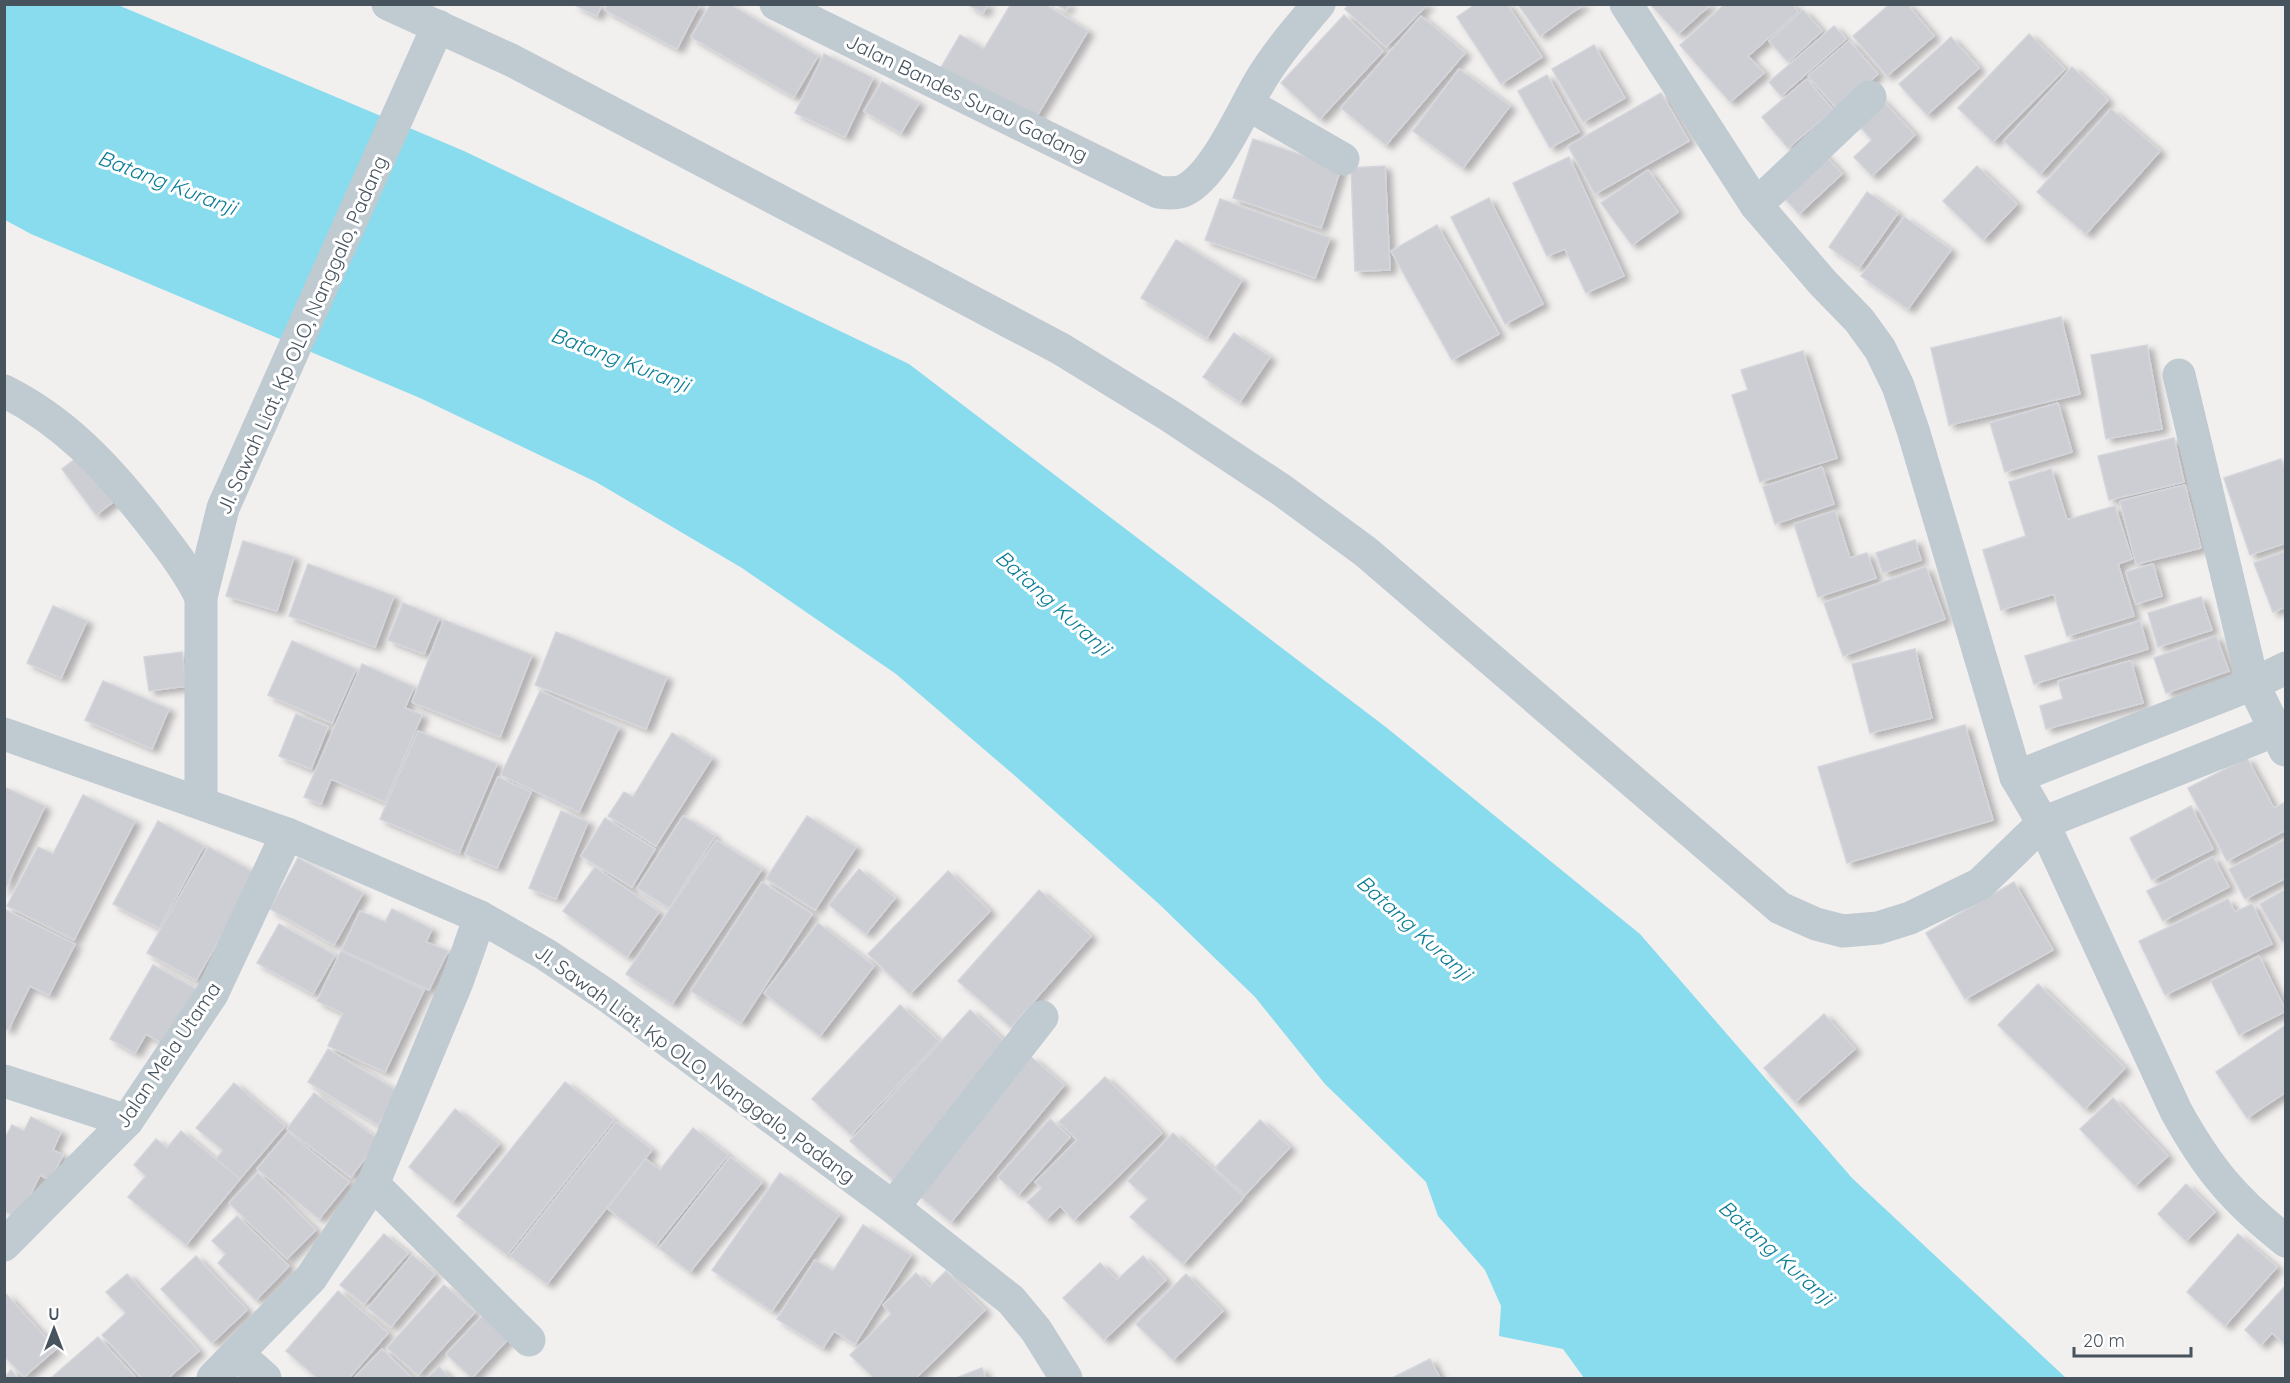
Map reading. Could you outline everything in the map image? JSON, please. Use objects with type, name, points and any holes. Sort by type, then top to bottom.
[{"type":"street","points":[[388,4],[432,40],[513,61],[1061,349],[1170,416],[1284,491],[1366,552],[1780,908],[1816,924],[1843,931],[1878,928],[1910,918],[1980,884],[2043,823],[2282,736],[2253,684],[2179,375]]},
{"type":"street","name":"Jalan Bandes Surau Gadang","points":[[776,4],[1158,192],[1171,194],[1185,190],[1202,177],[1249,105]]},
{"type":"street","points":[[1319,4],[1291,36],[1263,75],[1249,105],[1343,159]]},
{"type":"street","points":[[1626,4],[1756,205],[1859,320],[1880,349],[1898,386],[2016,777],[2043,823],[2176,1111],[2198,1151],[2218,1179],[2244,1208],[2286,1241]]},
{"type":"street","name":"Jl. Sawah Liat, Kp OLO, Nanggalo, Padang","points":[[201,802],[201,597],[223,508],[432,40]]},
{"type":"street","points":[[1756,205],[1870,97]]},
{"type":"street","points":[[4,392],[32,405],[69,432],[109,471],[187,569],[201,597]]},
{"type":"street","points":[[2016,777],[2253,684],[2286,668]]},
{"type":"street","name":"Jl. Sawah Liat, Kp OLO, Nanggalo, Padang","points":[[4,734],[287,834],[480,917],[545,954],[609,997],[893,1207],[1011,1300],[1036,1330],[1066,1378]]},
{"type":"street","name":"Jalan Mela Utama","points":[[4,1245],[127,1121],[212,994],[287,834]]},
{"type":"street","points":[[213,1378],[312,1278],[373,1184],[457,982],[480,917]]},
{"type":"street","points":[[893,1207],[1042,1017]]},
{"type":"street","points":[[4,1081],[127,1121]]},
{"type":"street","points":[[373,1184],[529,1340]]},
{"type":"street","points":[[238,1355],[265,1378]]},
{"type":"water","name":"Batang Kuranji","points":[[4,5],[118,5],[464,151],[909,364],[1387,728],[1640,934],[1852,1178],[2066,1378],[1584,1378],[1563,1349],[1499,1336],[1501,1306],[1485,1270],[1438,1216],[1426,1182],[1325,1084],[1255,997],[1159,904],[896,674],[742,568],[596,482],[420,398],[31,234],[5,220]]},
{"type":"building","points":[[573,4],[602,4],[597,16]]},
{"type":"building","points":[[608,4],[700,4],[677,49],[605,10]]},
{"type":"building","points":[[711,4],[729,4],[818,56],[794,97],[691,37]]},
{"type":"building","points":[[967,4],[988,4],[983,13]]},
{"type":"building","points":[[1011,4],[1044,4],[1088,31],[1031,126],[939,71],[960,35],[984,49]]},
{"type":"building","points":[[1056,4],[1069,4],[1066,10]]},
{"type":"building","points":[[1349,4],[1427,5],[1386,47],[1345,9]]},
{"type":"building","points":[[1476,4],[1507,4],[1542,57],[1501,84],[1457,17]]},
{"type":"building","points":[[1518,4],[1584,4],[1540,36]]},
{"type":"building","points":[[1650,4],[1711,4],[1678,34]]},
{"type":"building","points":[[1725,4],[1792,4],[1798,12],[1748,56],[1764,73],[1730,102],[1680,45]]},
{"type":"building","points":[[1890,4],[1907,4],[1934,36],[1887,76],[1853,36]]},
{"type":"building","points":[[1803,10],[1822,31],[1788,62],[1769,41]]},
{"type":"building","points":[[1344,15],[1383,51],[1320,119],[1281,83]]},
{"type":"building","points":[[1421,16],[1465,53],[1386,145],[1341,108]]},
{"type":"building","points":[[1834,26],[1846,39],[1781,96],[1769,82]]},
{"type":"building","points":[[2029,34],[2065,69],[1993,142],[1958,108]]},
{"type":"building","points":[[1951,37],[1979,68],[1927,115],[1899,84]]},
{"type":"building","points":[[1849,41],[1878,74],[1838,110],[1808,76]]},
{"type":"building","points":[[1594,45],[1625,98],[1583,122],[1552,69]]},
{"type":"building","points":[[824,54],[873,78],[845,137],[795,113]]},
{"type":"building","points":[[2072,67],[2108,100],[2040,174],[2004,141]]},
{"type":"building","points":[[1459,69],[1510,106],[1463,168],[1413,131]]},
{"type":"building","points":[[1547,75],[1579,132],[1550,148],[1518,91]]},
{"type":"building","points":[[1807,79],[1833,110],[1788,148],[1762,117]]},
{"type":"building","points":[[882,82],[919,103],[901,133],[864,111]]},
{"type":"building","points":[[1661,93],[1689,141],[1595,194],[1568,146]]},
{"type":"building","points":[[1879,97],[1915,135],[1872,176],[1854,157],[1872,140],[1854,120]]},
{"type":"building","points":[[2111,109],[2160,151],[2086,234],[2037,192]]},
{"type":"building","points":[[1253,139],[1341,168],[1321,228],[1233,198]]},
{"type":"building","points":[[1820,150],[1842,174],[1799,214],[1777,190]]},
{"type":"building","points":[[1569,157],[1624,276],[1586,293],[1565,249],[1547,256],[1513,183]]},
{"type":"building","points":[[1385,166],[1390,270],[1355,271],[1351,168]]},
{"type":"building","points":[[1977,166],[2017,204],[1983,240],[1943,201]]},
{"type":"building","points":[[1648,170],[1678,212],[1632,245],[1601,203]]},
{"type":"building","points":[[1867,192],[1898,213],[1859,268],[1829,247]]},
{"type":"building","points":[[1489,198],[1543,304],[1505,324],[1451,217]]},
{"type":"building","points":[[1220,199],[1330,238],[1315,278],[1205,240]]},
{"type":"building","points":[[1904,217],[1951,250],[1908,309],[1861,276]]},
{"type":"building","points":[[1437,225],[1499,334],[1452,360],[1391,251]]},
{"type":"building","points":[[1176,240],[1242,280],[1207,338],[1141,298]]},
{"type":"building","points":[[2061,317],[2080,394],[1949,425],[1931,348]]},
{"type":"building","points":[[1234,333],[1270,357],[1240,402],[1203,377]]},
{"type":"building","points":[[2147,345],[2162,429],[2106,439],[2091,355]]},
{"type":"building","points":[[1803,351],[1837,458],[1760,482],[1732,395],[1748,390],[1741,370]]},
{"type":"building","points":[[2058,403],[2072,452],[2005,472],[1990,423]]},
{"type":"building","points":[[2174,438],[2184,482],[2109,500],[2098,456]]},
{"type":"building","points":[[83,453],[117,499],[96,515],[62,469]]},
{"type":"building","points":[[2281,459],[2286,473],[2286,543],[2250,555],[2224,478]]},
{"type":"building","points":[[1822,467],[1834,504],[1775,524],[1763,487]]},
{"type":"building","points":[[2051,469],[2067,520],[2115,506],[2132,559],[2118,564],[2134,616],[2067,636],[2054,594],[2001,610],[1983,550],[2026,536],[2009,482]]},
{"type":"building","points":[[2185,485],[2201,548],[2136,564],[2120,501]]},
{"type":"building","points":[[1835,511],[1850,558],[1867,553],[1876,578],[1818,597],[1794,524]]},
{"type":"building","points":[[1915,540],[1921,560],[1883,573],[1876,553]]},
{"type":"building","points":[[243,541],[294,557],[277,611],[226,596]]},
{"type":"building","points":[[2286,551],[2286,607],[2273,612],[2254,563]]},
{"type":"building","points":[[308,564],[394,596],[375,647],[289,616]]},
{"type":"building","points":[[2153,564],[2162,596],[2136,604],[2126,572]]},
{"type":"building","points":[[1926,567],[1945,619],[1843,656],[1824,603]]},
{"type":"building","points":[[2201,597],[2212,630],[2158,647],[2148,613]]},
{"type":"building","points":[[403,603],[439,618],[424,654],[388,640]]},
{"type":"building","points":[[53,606],[87,621],[61,678],[27,663]]},
{"type":"building","points":[[444,620],[532,655],[500,737],[412,702]]},
{"type":"building","points":[[2140,621],[2148,649],[2034,684],[2025,656]]},
{"type":"building","points":[[556,632],[667,677],[646,729],[535,685]]},
{"type":"building","points":[[2216,636],[2229,671],[2166,693],[2154,658]]},
{"type":"building","points":[[292,641],[356,669],[332,723],[268,695]]},
{"type":"building","points":[[1915,649],[1932,718],[1870,733],[1852,664]]},
{"type":"building","points":[[182,652],[186,686],[149,691],[144,657]]},
{"type":"building","points":[[2131,661],[2143,703],[2046,729],[2040,706],[2063,699],[2058,681]]},
{"type":"building","points":[[362,664],[414,687],[405,708],[422,715],[385,802],[331,779],[321,804],[304,797]]},
{"type":"building","points":[[103,681],[169,709],[152,749],[85,720]]},
{"type":"building","points":[[540,691],[619,727],[579,812],[501,775]]},
{"type":"building","points":[[296,714],[328,727],[311,769],[279,756]]},
{"type":"building","points":[[1965,725],[1993,820],[1847,863],[1818,767]]},
{"type":"building","points":[[418,731],[497,764],[459,853],[380,819]]},
{"type":"building","points":[[672,733],[712,758],[656,846],[608,816],[624,792],[633,797]]},
{"type":"building","points":[[2247,758],[2274,808],[2284,803],[2286,830],[2227,861],[2188,788]]},
{"type":"building","points":[[498,777],[531,792],[497,868],[465,854]]},
{"type":"building","points":[[4,787],[45,806],[4,892]]},
{"type":"building","points":[[83,795],[135,821],[74,940],[7,906],[38,847],[53,854]]},
{"type":"building","points":[[2191,806],[2213,849],[2152,880],[2130,838]]},
{"type":"building","points":[[561,811],[588,822],[556,899],[529,888]]},
{"type":"building","points":[[683,816],[715,836],[669,908],[637,888]]},
{"type":"building","points":[[807,816],[856,847],[815,910],[766,879]]},
{"type":"building","points":[[605,818],[655,849],[632,887],[581,856]]},
{"type":"building","points":[[158,821],[204,846],[159,928],[113,904]]},
{"type":"building","points":[[2286,839],[2286,878],[2245,899],[2229,869]]},
{"type":"building","points":[[716,840],[762,869],[672,1004],[626,974]]},
{"type":"building","points":[[208,847],[257,874],[196,980],[147,953]]},
{"type":"building","points":[[2213,857],[2229,887],[2163,921],[2147,891]]},
{"type":"building","points":[[298,858],[363,893],[334,945],[270,909]]},
{"type":"building","points":[[595,867],[659,912],[627,957],[563,911]]},
{"type":"building","points":[[859,869],[895,898],[866,934],[829,905]]},
{"type":"building","points":[[948,871],[990,911],[910,994],[868,954]]},
{"type":"building","points":[[762,882],[812,914],[741,1023],[691,991]]},
{"type":"building","points":[[2014,882],[2053,950],[1965,999],[1926,933]]},
{"type":"building","points":[[2286,889],[2286,940],[2282,942],[2260,904]]},
{"type":"building","points":[[1039,890],[1091,936],[1011,1027],[958,981]]},
{"type":"building","points":[[2228,899],[2235,912],[2252,904],[2272,944],[2165,995],[2139,941]]},
{"type":"building","points":[[4,909],[75,944],[49,995],[30,986],[8,1030],[4,1028]]},
{"type":"building","points":[[392,909],[432,929],[426,942],[448,951],[429,990],[342,950],[360,911],[385,922]]},
{"type":"building","points":[[818,923],[874,966],[820,1036],[764,993]]},
{"type":"building","points":[[279,924],[335,955],[313,994],[257,963]]},
{"type":"building","points":[[341,951],[424,990],[385,1072],[328,1046],[343,1013],[317,1001]]},
{"type":"building","points":[[2259,956],[2286,1011],[2239,1035],[2211,981]]},
{"type":"building","points":[[153,965],[201,992],[169,1047],[146,1034],[135,1053],[110,1039]]},
{"type":"building","points":[[2038,984],[2125,1068],[2085,1109],[1998,1025]]},
{"type":"building","points":[[900,1005],[939,1041],[851,1135],[812,1099]]},
{"type":"building","points":[[970,1010],[1013,1049],[893,1180],[850,1141]]},
{"type":"building","points":[[1824,1014],[1855,1049],[1795,1102],[1764,1068]]},
{"type":"building","points":[[2286,1025],[2286,1092],[2247,1118],[2216,1072]]},
{"type":"building","points":[[328,1049],[399,1092],[378,1125],[308,1082]]},
{"type":"building","points":[[1031,1057],[1064,1085],[951,1222],[917,1194]]},
{"type":"building","points":[[1105,1077],[1162,1133],[1074,1220],[1060,1206],[1046,1220],[1027,1202],[1042,1188],[1035,1182],[1077,1140],[1059,1122]]},
{"type":"building","points":[[565,1082],[614,1120],[507,1255],[457,1216]]},
{"type":"building","points":[[234,1083],[285,1126],[240,1179],[216,1159],[223,1150],[196,1128]]},
{"type":"building","points":[[314,1093],[379,1140],[351,1177],[287,1129]]},
{"type":"building","points":[[2113,1098],[2168,1156],[2135,1186],[2080,1129]]},
{"type":"building","points":[[455,1109],[499,1144],[452,1202],[409,1167]]},
{"type":"building","points":[[31,1117],[61,1132],[53,1150],[63,1155],[50,1180],[40,1175],[19,1218],[4,1211],[4,1140],[12,1125],[24,1131]]},
{"type":"building","points":[[1050,1119],[1070,1137],[1018,1195],[998,1177]]},
{"type":"building","points":[[1260,1120],[1290,1147],[1245,1195],[1215,1168]]},
{"type":"building","points":[[616,1122],[652,1150],[547,1284],[510,1256]]},
{"type":"building","points":[[693,1128],[728,1155],[656,1245],[607,1208],[646,1159],[660,1170]]},
{"type":"building","points":[[181,1131],[240,1179],[186,1245],[128,1197],[146,1176],[134,1165],[156,1139],[167,1148]]},
{"type":"building","points":[[288,1132],[349,1182],[319,1219],[257,1169]]},
{"type":"building","points":[[1173,1133],[1244,1197],[1183,1264],[1130,1217],[1148,1199],[1128,1181]]},
{"type":"building","points":[[730,1157],[762,1182],[690,1272],[659,1248]]},
{"type":"building","points":[[258,1173],[316,1230],[287,1259],[229,1203]]},
{"type":"building","points":[[780,1173],[839,1215],[772,1311],[712,1270]]},
{"type":"building","points":[[2186,1184],[2215,1212],[2186,1241],[2158,1214]]},
{"type":"building","points":[[237,1216],[289,1266],[256,1300],[218,1263],[226,1254],[212,1241]]},
{"type":"building","points":[[863,1225],[911,1255],[855,1344],[834,1331],[823,1348],[777,1319],[815,1260],[833,1271]]},
{"type":"building","points":[[384,1234],[408,1253],[364,1304],[340,1285]]},
{"type":"building","points":[[2238,1234],[2277,1267],[2225,1326],[2187,1292]]},
{"type":"building","points":[[412,1255],[435,1274],[391,1327],[368,1308]]},
{"type":"building","points":[[196,1256],[247,1310],[212,1343],[161,1289]]},
{"type":"building","points":[[1143,1256],[1166,1280],[1104,1340],[1063,1298],[1100,1263],[1117,1280]]},
{"type":"building","points":[[946,1271],[985,1310],[916,1378],[874,1378],[850,1355],[891,1314],[883,1305],[916,1273],[930,1287]]},
{"type":"building","points":[[127,1274],[199,1351],[168,1378],[142,1378],[102,1335],[126,1313],[106,1292]]},
{"type":"building","points":[[1186,1274],[1223,1311],[1173,1360],[1136,1324]]},
{"type":"building","points":[[444,1285],[475,1312],[418,1375],[387,1348]]},
{"type":"building","points":[[2286,1285],[2286,1345],[2272,1333],[2261,1345],[2245,1330]]},
{"type":"building","points":[[338,1291],[388,1333],[349,1378],[317,1378],[286,1351]]},
{"type":"building","points":[[6,1294],[56,1349],[24,1377],[4,1356]]},
{"type":"building","points":[[485,1313],[510,1337],[472,1378],[446,1354]]},
{"type":"building","points":[[98,1337],[136,1378],[51,1378]]},
{"type":"building","points":[[382,1349],[412,1378],[354,1378]]},
{"type":"building","points":[[1430,1359],[1440,1378],[1392,1378]]},
{"type":"building","points":[[439,1367],[450,1378],[427,1378]]},
{"type":"building","points":[[982,1368],[986,1378],[956,1378]]},
{"type":"building","points":[[11,1370],[18,1378],[4,1378]]}]
